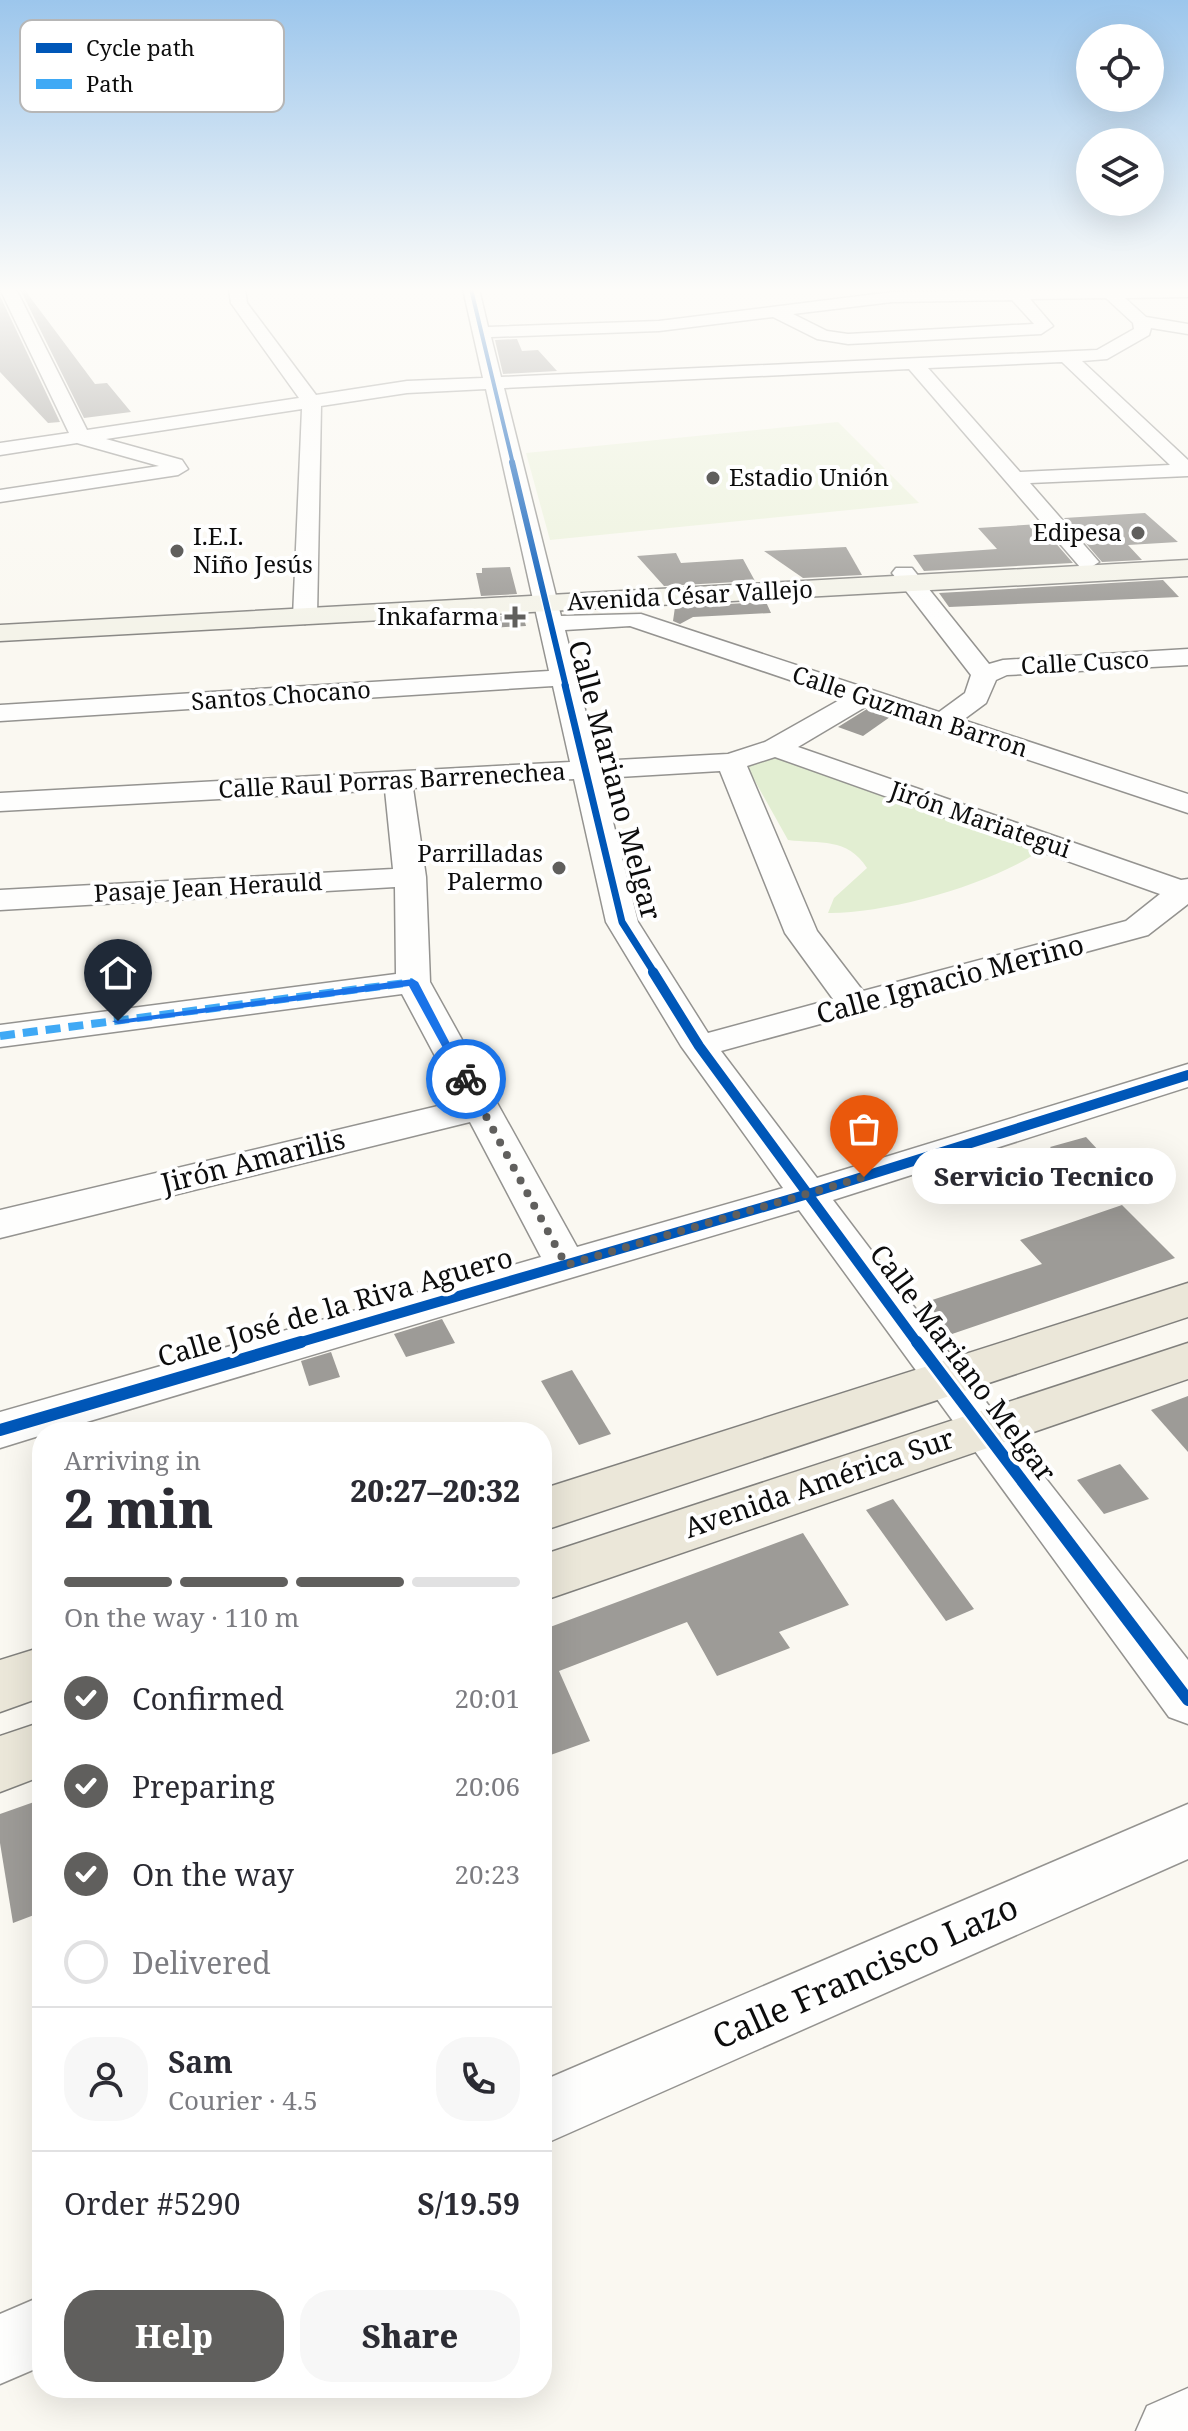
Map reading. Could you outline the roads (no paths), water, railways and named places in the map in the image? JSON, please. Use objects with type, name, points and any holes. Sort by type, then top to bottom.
[{"type":"main road","name":"Avenida César Vallejo","points":[[908,578],[1149,564],[1188,557]]},
{"type":"main road","name":"Avenida César Vallejo","points":[[0,617],[544,607],[1088,562],[1188,568]]},
{"type":"main road","name":"Avenida César Vallejo","points":[[0,633],[305,610]]},
{"type":"main road","name":"Avenida América Sur","points":[[552,1507],[1188,1300]]},
{"type":"main road","name":"Avenida América Sur","points":[[552,1575],[980,1428],[1188,1361]]},
{"type":"main road","points":[[0,1686],[32,1675]]},
{"type":"main road","points":[[0,1764],[32,1753]]},
{"type":"street","points":[[0,496],[178,469],[175,464],[81,438],[63,402]]},
{"type":"street","points":[[0,449],[315,402]]},
{"type":"street","name":"Calle Mariano Melgar","points":[[497,402],[622,922],[699,1046],[944,1380],[1188,1700]]},
{"type":"street","points":[[948,402],[1088,562]]},
{"type":"street","points":[[1116,402],[1188,470]]},
{"type":"street","points":[[305,610],[312,403]]},
{"type":"street","points":[[1014,478],[1188,470]]},
{"type":"street","points":[[908,578],[984,675],[977,697],[942,723]]},
{"type":"street","name":"Calle Guzman Barron","points":[[633,602],[864,697],[1188,804]]},
{"type":"street","name":"Calle Cusco","points":[[984,675],[1003,668],[1188,657]]},
{"type":"street","name":"Santos Chocano","points":[[0,713],[562,678]]},
{"type":"street","name":"Calle Raul Porras Barrenechea","points":[[0,802],[731,762],[775,748],[864,697]]},
{"type":"street","name":"Jirón Mariategui","points":[[775,748],[1186,890]]},
{"type":"street","points":[[731,762],[801,933],[856,1006]]},
{"type":"street","points":[[398,782],[410,877],[413,982],[566,1265]]},
{"type":"street","name":"Pasaje Jean Herauld","points":[[2,898],[410,877]]},
{"type":"street","name":"Calle Ignacio Merino","points":[[699,1046],[1137,928],[1186,890]]},
{"type":"street","points":[[0,1036],[413,982]]},
{"type":"street","name":"Calle José de la Riva Aguero","points":[[0,1430],[808,1194],[1188,1075]]},
{"type":"street","name":"Jirón Amarilis","points":[[9,1228],[481,1107]]},
{"type":"street","name":"Calle Francisco Lazo","points":[[552,2109],[1188,1831]]},
{"type":"street","points":[[0,2349],[32,2335]]},
{"type":"street","points":[[1172,2431],[1188,2424]]},
{"type":"place","name":"Estadio Unión","points":[[713,478]]},
{"type":"place","name":"Edipesa","points":[[1138,533]]},
{"type":"place","name":"I.E.I. Niño Jesús","points":[[177,551]]},
{"type":"place","name":"Inkafarma","points":[[515,617]]},
{"type":"place","name":"Parrilladas Palermo","points":[[559,868]]},
{"type":"place","name":"Servicio Tecnico","points":[[864,1177]]}]
